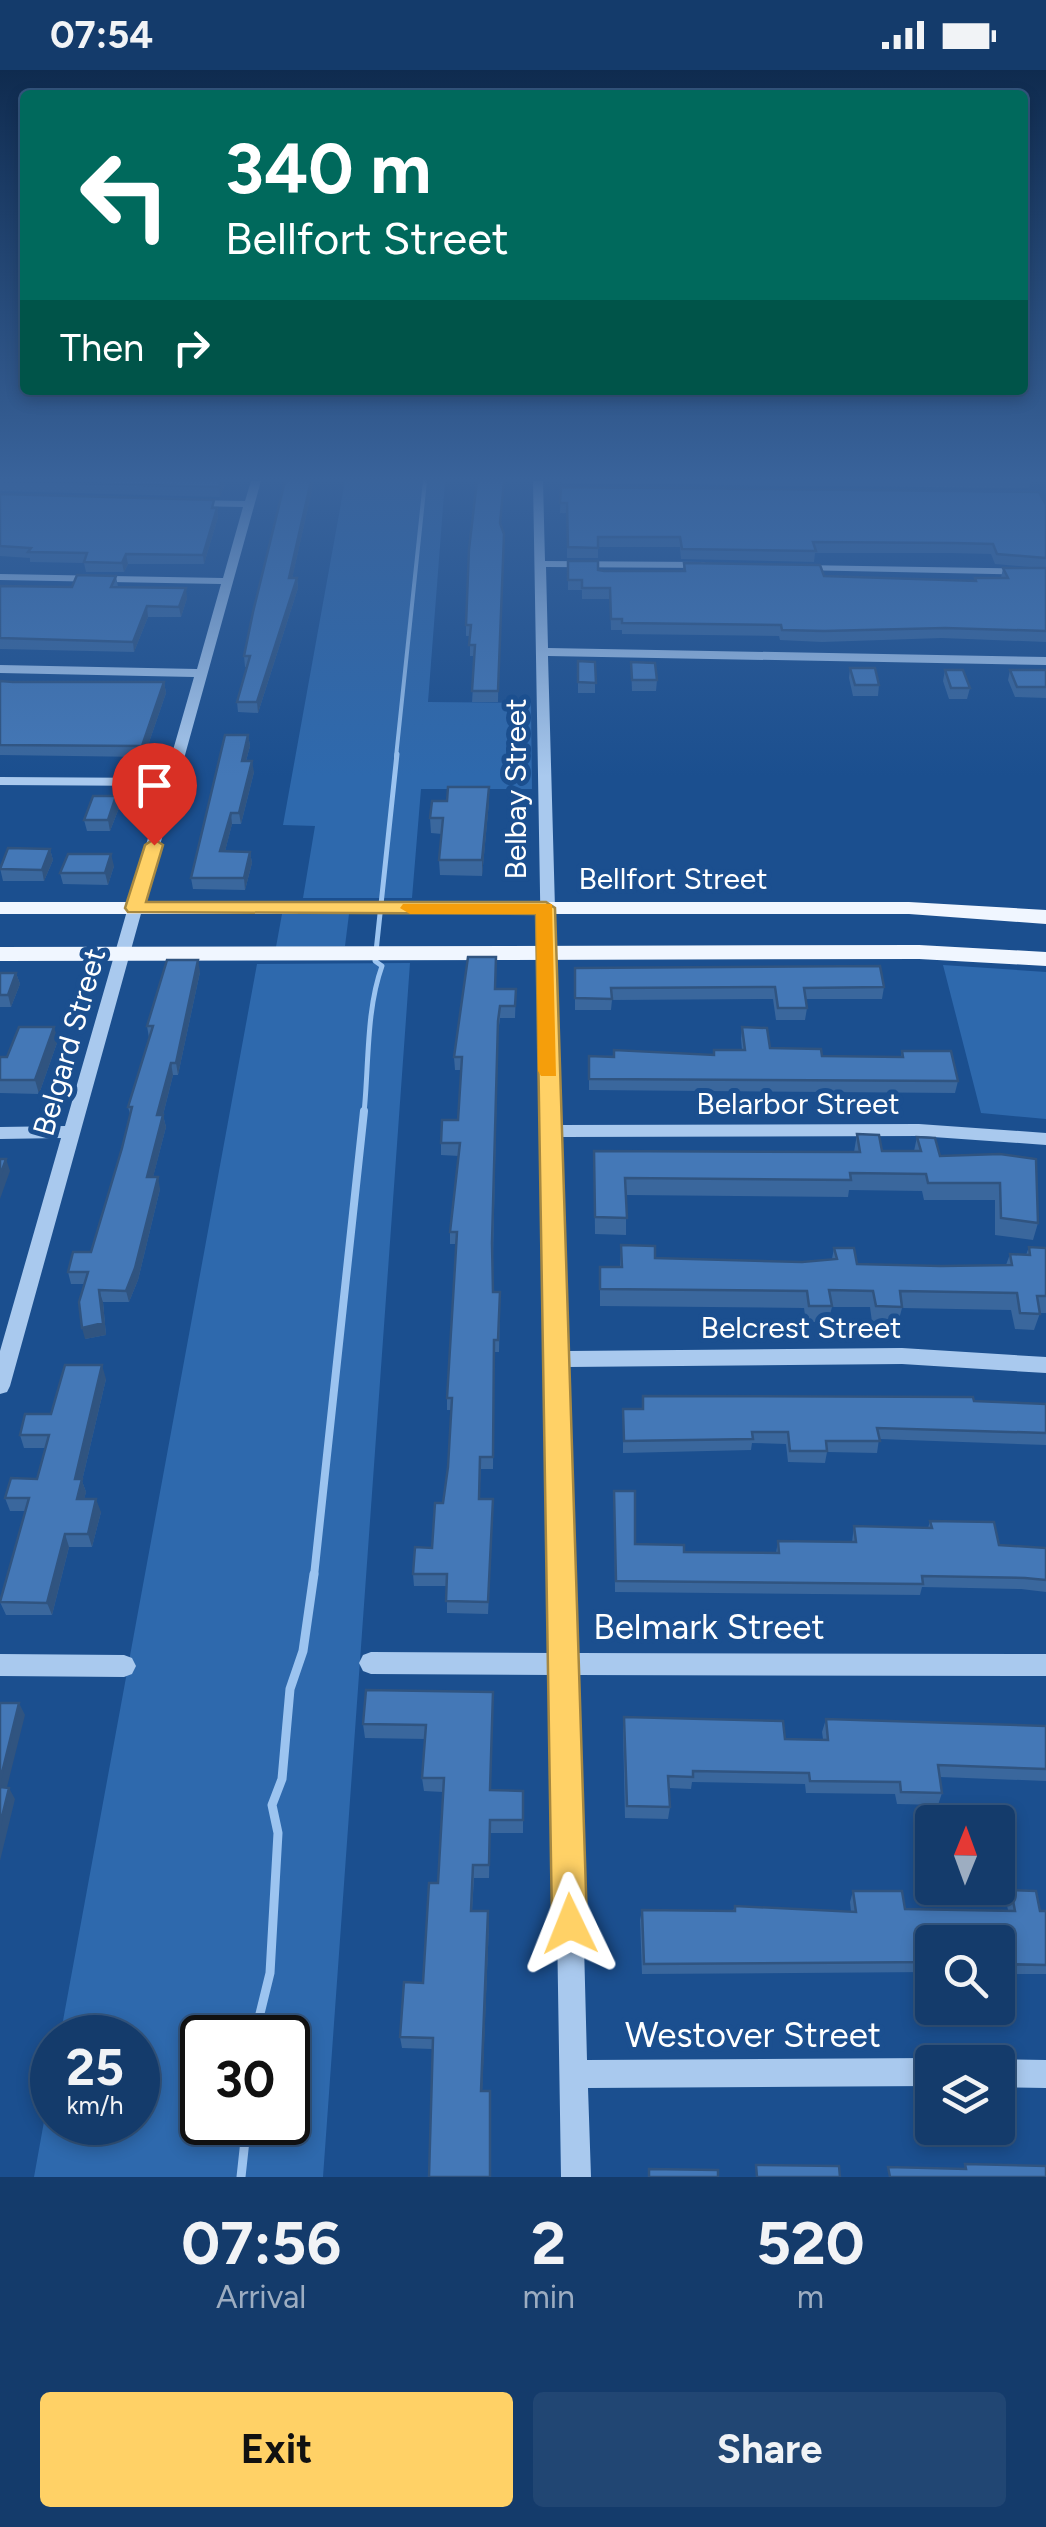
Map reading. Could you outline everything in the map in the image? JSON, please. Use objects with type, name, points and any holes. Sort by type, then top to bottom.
[{"type":"main road","name":"Bellfort Street","points":[[0,908],[909,908],[1046,917]]},
{"type":"main road","points":[[909,908],[919,952]]},
{"type":"main road","points":[[0,954],[919,952],[1046,960]]},
{"type":"street","points":[[151,579],[227,581]]},
{"type":"street","name":"Belbay Street","points":[[540,579],[544,652],[545,952],[576,2177]]},
{"type":"street","name":"Belgard Street","points":[[0,1386],[4,1358],[173,782],[227,581]]},
{"type":"street","points":[[544,652],[1046,661]]},
{"type":"street","points":[[0,669],[201,673]]},
{"type":"street","points":[[0,781],[173,782]]},
{"type":"street","name":"Belarbor Street","points":[[550,1130],[919,1130],[1046,1139]]},
{"type":"street","points":[[0,1133],[72,1132]]},
{"type":"street","name":"Belcrest Street","points":[[556,1359],[902,1356],[1046,1365]]},
{"type":"street","name":"Belmark Street","points":[[371,1663],[1046,1665]]},
{"type":"street","points":[[0,1665],[124,1666]]},
{"type":"street","name":"Westover Street","points":[[574,2074],[915,2072]]},
{"type":"street","points":[[1015,2073],[1046,2074]]},
{"type":"shaded area","points":[[327,579],[437,579],[428,702],[531,703],[532,789],[421,789],[412,898],[303,898],[315,826],[283,825]]},
{"type":"shaded area","points":[[282,914],[349,914],[345,946],[276,947]]},
{"type":"shaded area","points":[[410,963],[323,2177],[34,2177],[40,2145],[160,2145],[160,2015],[64,2015],[257,964]]},
{"type":"shaded area","points":[[943,965],[1046,972],[1046,1119],[981,1113]]},
{"type":"building","points":[[75,579],[114,579],[111,587],[186,588],[179,607],[147,606],[133,642],[0,638],[0,586],[72,587]]},
{"type":"building","points":[[261,579],[297,579],[257,702],[237,702],[250,656],[244,656]]},
{"type":"building","points":[[468,579],[502,579],[498,691],[472,691],[475,645],[469,645],[471,625],[466,625]]},
{"type":"building","points":[[1046,579],[1046,631],[824,631],[782,630],[781,625],[622,623],[622,619],[611,619],[610,588],[582,588],[582,580],[568,580]]},
{"type":"building","points":[[578,661],[595,662],[596,683],[578,682]]},
{"type":"building","points":[[631,662],[655,663],[657,680],[632,680]]},
{"type":"building","points":[[850,668],[875,668],[879,685],[855,685]]},
{"type":"building","points":[[945,670],[963,670],[970,688],[951,688]]},
{"type":"building","points":[[1010,670],[1046,670],[1046,687],[1017,687]]},
{"type":"building","points":[[0,681],[164,682],[142,746],[0,745]]},
{"type":"building","points":[[225,735],[248,735],[242,761],[252,761],[239,813],[231,813],[220,851],[250,852],[244,878],[191,878]]},
{"type":"building","points":[[448,787],[489,787],[482,860],[439,860],[443,818],[430,818],[432,801],[447,801]]},
{"type":"building","points":[[93,796],[116,796],[108,820],[84,820]]},
{"type":"building","points":[[8,848],[50,849],[42,870],[0,869]]},
{"type":"building","points":[[68,854],[111,854],[105,873],[60,873]]},
{"type":"building","points":[[468,957],[496,957],[495,989],[516,989],[515,1006],[500,1006],[498,1021],[492,1243],[493,1292],[500,1292],[498,1340],[494,1340],[493,1457],[480,1457],[479,1499],[493,1499],[488,1602],[446,1601],[447,1574],[413,1574],[415,1547],[432,1548],[435,1503],[443,1503],[448,1467],[452,1398],[447,1398],[457,1232],[450,1232],[460,1143],[441,1143],[442,1120],[458,1120],[462,1057],[454,1057]]},
{"type":"building","points":[[167,960],[198,960],[176,1063],[171,1063],[157,1115],[163,1115],[147,1177],[158,1177],[126,1291],[99,1290],[103,1323],[82,1328],[79,1302],[88,1272],[68,1272],[73,1252],[91,1252],[122,1148],[132,1107],[128,1107],[153,1026],[147,1026]]},
{"type":"building","points":[[880,966],[884,987],[804,988],[807,1008],[778,1008],[775,987],[611,988],[612,999],[575,998],[575,968]]},
{"type":"building","points":[[0,973],[16,973],[8,995],[0,995]]},
{"type":"building","points":[[19,1027],[54,1027],[35,1080],[0,1080],[0,1057],[7,1057]]},
{"type":"building","points":[[742,1027],[767,1028],[770,1048],[821,1049],[822,1056],[903,1057],[902,1051],[951,1051],[958,1081],[589,1079],[589,1056],[614,1057],[614,1050],[714,1055],[714,1050],[745,1050]]},
{"type":"building","points":[[857,1134],[879,1135],[882,1151],[921,1151],[917,1137],[935,1138],[940,1156],[1000,1154],[1036,1159],[1038,1223],[1001,1218],[1000,1183],[928,1183],[926,1174],[850,1173],[851,1180],[625,1178],[627,1218],[595,1217],[594,1151],[860,1152]]},
{"type":"building","points":[[621,1245],[655,1246],[655,1258],[802,1262],[837,1259],[834,1248],[854,1248],[857,1264],[941,1266],[1012,1265],[1010,1254],[1030,1255],[1029,1247],[1046,1248],[1046,1296],[1037,1296],[1040,1314],[1020,1313],[1017,1293],[900,1291],[902,1307],[876,1306],[873,1291],[829,1290],[832,1306],[809,1306],[807,1291],[600,1289],[600,1267],[622,1267]]},
{"type":"building","points":[[65,1365],[102,1365],[75,1479],[82,1479],[77,1499],[96,1499],[88,1534],[65,1534],[47,1603],[0,1602],[29,1498],[5,1498],[11,1478],[37,1479],[49,1435],[20,1435],[25,1414],[51,1414]]},
{"type":"building","points":[[643,1396],[973,1397],[974,1401],[1046,1404],[1046,1433],[877,1428],[880,1441],[826,1441],[827,1451],[790,1451],[788,1432],[752,1432],[753,1439],[624,1441],[623,1409],[643,1409]]},
{"type":"building","points":[[614,1491],[635,1491],[635,1544],[684,1545],[684,1552],[779,1553],[778,1541],[856,1542],[854,1526],[932,1528],[930,1521],[994,1522],[999,1545],[1046,1548],[1046,1580],[922,1576],[923,1584],[616,1581]]},
{"type":"building","points":[[366,1690],[493,1692],[490,1790],[523,1791],[523,1820],[490,1820],[489,1865],[473,1865],[471,1911],[488,1911],[481,2091],[490,2091],[490,2177],[429,2177],[433,2038],[400,2037],[404,1982],[423,1983],[429,1883],[438,1883],[444,1778],[422,1778],[426,1725],[363,1724]]},
{"type":"building","points":[[0,1703],[19,1703],[0,1781]]},
{"type":"building","points":[[624,1717],[783,1721],[785,1739],[828,1740],[826,1719],[1046,1726],[1046,1769],[938,1765],[942,1793],[901,1792],[900,1782],[810,1781],[809,1773],[693,1771],[693,1777],[668,1776],[670,1807],[627,1806]]},
{"type":"building","points":[[0,1787],[9,1788],[0,1825]]},
{"type":"building","points":[[1015,1890],[1036,1891],[1040,1911],[1046,1911],[1046,1965],[1015,1964],[1015,1925],[915,1925],[915,1962],[644,1964],[642,1910],[735,1911],[735,1906],[856,1912],[853,1891],[902,1891],[905,1909],[1015,1911]]},
{"type":"building","points":[[965,2164],[1046,2166],[1046,2177],[890,2177],[888,2167],[966,2169]]},
{"type":"building","points":[[756,2165],[839,2166],[840,2177],[757,2177]]},
{"type":"building","points":[[649,2169],[718,2170],[718,2177],[649,2177]]},
{"type":"waterway","points":[[396,757],[415,579]]},
{"type":"waterway","points":[[364,1113],[371,1019],[382,966],[375,961],[397,754]]},
{"type":"waterway","points":[[314,1576],[364,1111]]},
{"type":"waterway","points":[[260,2015],[270,1973],[278,1833],[272,1805],[282,1779],[290,1689],[303,1651],[314,1574]]},
{"type":"waterway","points":[[241,2177],[244,2145]]},
{"type":"slow traffic","points":[[410,908],[546,908],[549,1071]]},
{"type":"route","points":[[154,845],[135,908],[546,908],[570,1924]]}]
